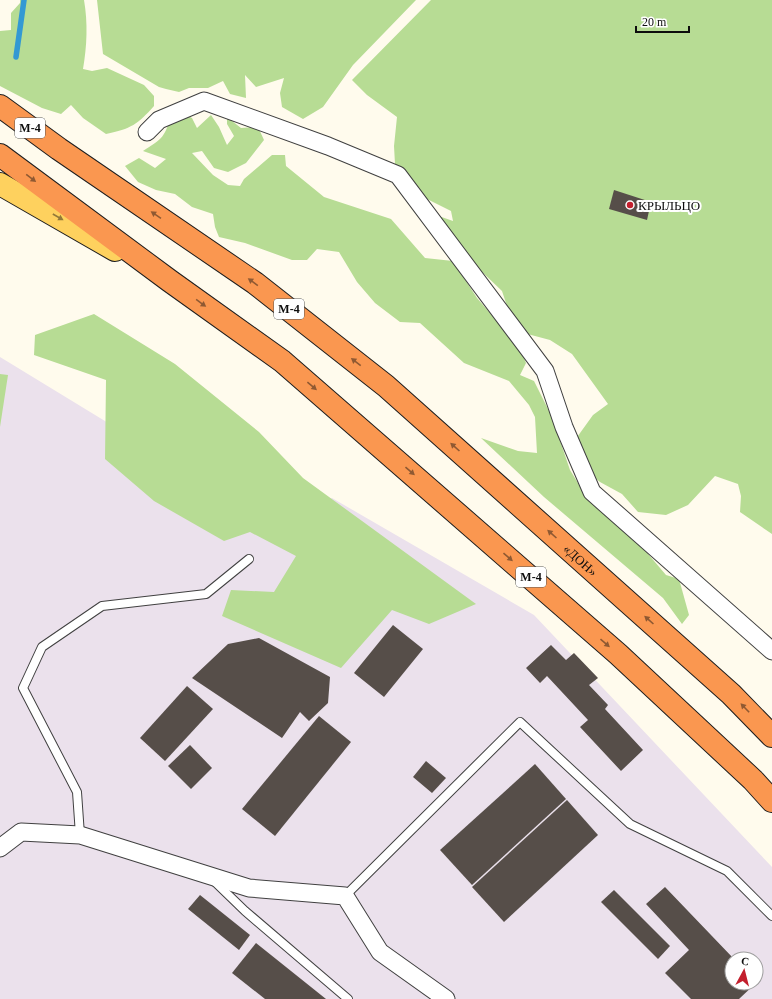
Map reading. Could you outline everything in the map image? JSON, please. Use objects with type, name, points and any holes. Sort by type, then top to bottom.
[{"type":"highway","name":"M-4","points":[[0,106],[59,149]]},
{"type":"highway","name":"«ДОН»","points":[[59,149],[255,283],[386,386],[731,694],[772,736]]},
{"type":"highway","name":"М-4","points":[[0,155],[170,281],[282,361],[354,422],[618,654],[753,780],[772,801]]},
{"type":"main road","name":"М-4","points":[[0,184],[170,281]]},
{"type":"street","points":[[147,132],[159,120],[204,101],[323,144],[398,175],[545,371],[564,427],[592,492],[772,651]]},
{"type":"street","points":[[0,848],[21,832],[80,834],[249,888],[345,896],[380,952],[446,999]]},
{"type":"lane","points":[[80,834],[77,792],[23,688],[42,647],[102,606],[206,594],[250,559]]},
{"type":"lane","points":[[345,896],[520,722],[630,824],[727,871],[772,916]]},
{"type":"lane","points":[[208,875],[245,911],[348,999]]},
{"type":"shaded area","points":[[0,357],[264,518],[332,498],[534,615],[772,867],[772,999],[0,999]]},
{"type":"green space","points":[[20,0],[84,0],[86,34],[83,69],[92,71],[107,68],[144,85],[154,96],[154,106],[143,117],[128,128],[106,134],[83,118],[71,105],[61,114],[42,108],[0,86],[0,31],[11,30],[11,13],[20,3]]},
{"type":"green space","points":[[97,0],[416,0],[353,65],[323,107],[303,119],[282,107],[280,93],[284,78],[256,87],[245,75],[246,98],[230,94],[223,81],[208,88],[189,88],[179,92],[159,87],[103,54]]},
{"type":"green space","points":[[431,0],[772,0],[772,534],[740,512],[741,496],[738,484],[715,476],[688,505],[666,515],[638,512],[622,494],[600,482],[589,473],[575,440],[593,415],[608,404],[572,354],[550,340],[520,332],[511,318],[502,291],[477,267],[433,214],[453,221],[451,211],[413,192],[395,164],[394,146],[397,117],[367,95],[352,80]]},
{"type":"green space","points":[[181,112],[192,118],[197,128],[211,115],[219,127],[227,145],[234,136],[227,124],[227,117],[241,128],[258,127],[264,140],[246,163],[228,172],[214,168],[202,151],[192,153],[213,175],[228,185],[240,186],[244,179],[272,155],[285,155],[286,166],[324,197],[391,219],[425,258],[453,261],[477,298],[520,348],[526,363],[520,375],[534,381],[552,417],[570,470],[581,488],[643,548],[666,575],[679,579],[689,615],[682,624],[663,598],[544,497],[481,438],[518,451],[537,453],[535,417],[529,405],[509,381],[464,363],[420,323],[400,322],[375,303],[357,282],[339,252],[317,249],[307,260],[292,260],[245,243],[219,237],[215,227],[213,214],[192,207],[175,194],[156,190],[138,182],[125,166],[139,158],[155,168],[166,159],[143,151],[161,138],[166,130],[170,118]]},
{"type":"green space","points":[[94,314],[175,364],[259,432],[303,478],[476,604],[429,624],[392,610],[341,668],[222,616],[231,590],[274,592],[296,556],[250,532],[224,541],[154,501],[105,459],[106,380],[34,355],[35,335]]},
{"type":"green space","points":[[0,374],[8,375],[0,427]]},
{"type":"building","name":"КРЫЛЬЦО","points":[[614,190],[651,202],[647,220],[609,209]]},
{"type":"building","points":[[393,625],[423,649],[384,697],[354,673]]},
{"type":"building","points":[[259,638],[330,677],[328,703],[309,721],[300,712],[282,738],[192,678],[228,644]]},
{"type":"building","points":[[551,645],[566,660],[574,653],[598,678],[589,685],[608,705],[605,709],[643,750],[621,771],[580,727],[588,720],[547,676],[540,683],[526,668]]},
{"type":"building","points":[[187,686],[213,709],[165,761],[140,738]]},
{"type":"building","points":[[319,716],[351,742],[275,836],[242,809]]},
{"type":"building","points":[[190,745],[212,768],[191,789],[168,766]]},
{"type":"building","points":[[426,761],[446,778],[432,793],[413,777]]},
{"type":"building","points":[[535,764],[566,799],[472,885],[440,850]]},
{"type":"building","points":[[567,800],[598,835],[504,922],[472,887]]},
{"type":"building","points":[[665,887],[726,951],[724,951],[724,991],[748,991],[739,999],[691,999],[665,973],[689,950],[646,904]]},
{"type":"building","points":[[614,890],[670,946],[658,959],[601,902]]},
{"type":"building","points":[[200,895],[250,935],[239,950],[188,909]]},
{"type":"building","points":[[256,943],[326,999],[265,999],[232,973]]},
{"type":"waterway","points":[[16,57],[24,0]]},
{"type":"place","name":"КРЫЛЬЦО","points":[[630,205]]}]
